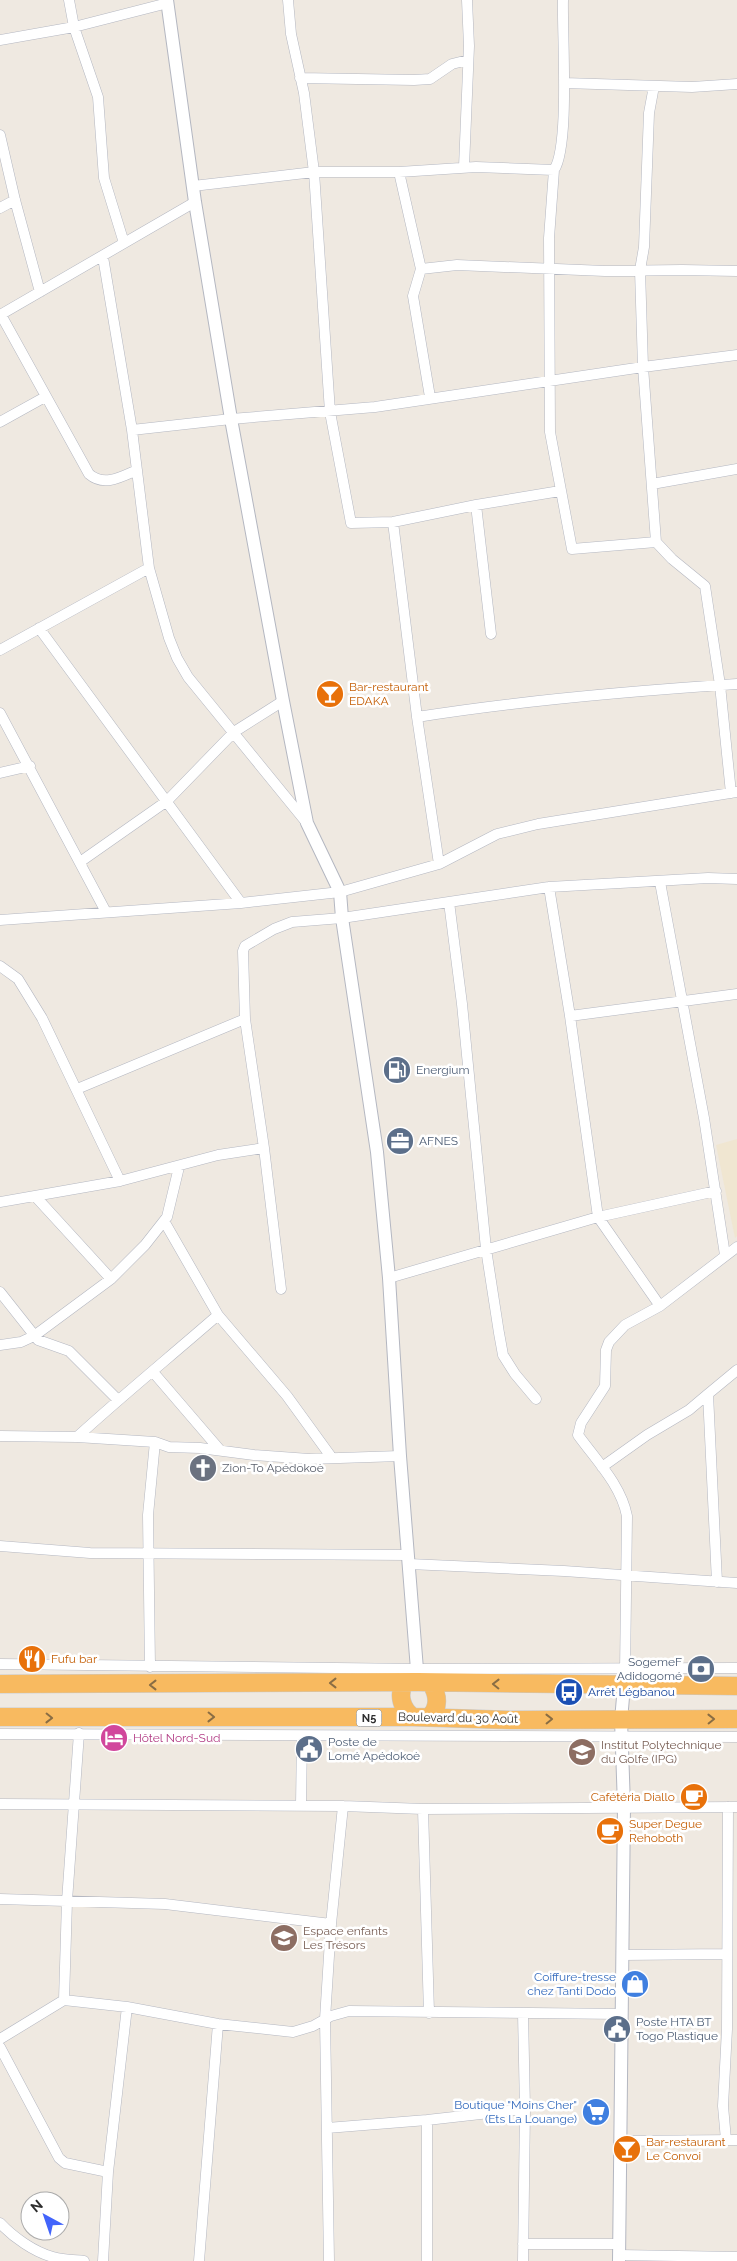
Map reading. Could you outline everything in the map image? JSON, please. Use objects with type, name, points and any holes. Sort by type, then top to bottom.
[{"type":"highway","points":[[418,1679],[435,1689],[437,1703],[436,1710],[421,1717],[405,1711],[402,1703],[402,1687],[418,1679]]},
{"type":"highway","points":[[0,1684],[418,1679],[624,1686],[737,1686]]},
{"type":"highway","name":"Boulevard du 30 Août","points":[[0,1717],[421,1717],[621,1728],[737,1719]]},
{"type":"street","points":[[69,0],[74,27],[98,97],[104,178],[124,244]]},
{"type":"street","points":[[288,0],[291,34],[300,78],[314,172],[330,412],[351,523],[393,522],[476,505],[560,491]]},
{"type":"street","points":[[464,167],[468,60],[467,0]]},
{"type":"street","points":[[563,0],[564,83],[559,162],[554,170],[549,238],[548,324],[550,432],[560,491],[572,549],[656,542]]},
{"type":"street","points":[[0,40],[74,27],[167,1],[193,186],[231,419],[307,823]]},
{"type":"street","points":[[300,78],[430,79],[452,64],[468,60]]},
{"type":"street","points":[[564,83],[654,86],[737,84]]},
{"type":"street","points":[[0,920],[242,903],[340,892],[440,864],[498,834],[538,824],[734,793],[705,586],[672,559],[656,542],[643,367],[640,270],[644,246],[649,113],[654,86]]},
{"type":"street","points":[[0,135],[15,200],[40,292]]},
{"type":"street","points":[[193,186],[314,172],[400,172],[464,167],[554,170]]},
{"type":"street","points":[[400,172],[421,269],[413,296],[430,397]]},
{"type":"street","points":[[0,208],[15,200]]},
{"type":"street","points":[[137,470],[113,480],[102,481],[95,479],[89,474],[44,397],[0,315],[196,202]]},
{"type":"street","points":[[103,257],[132,430],[149,568],[170,638],[182,667],[307,823],[340,892],[342,918],[377,1152],[389,1278],[400,1456],[418,1679]]},
{"type":"street","points":[[421,269],[457,265],[588,271],[737,271]]},
{"type":"street","points":[[132,430],[231,419],[375,407],[430,397],[737,355]]},
{"type":"street","points":[[0,422],[44,397]]},
{"type":"street","points":[[652,484],[737,470]]},
{"type":"street","points":[[476,505],[491,634]]},
{"type":"street","points":[[393,522],[417,717],[440,864]]},
{"type":"street","points":[[0,650],[149,568]]},
{"type":"street","points":[[39,628],[242,903]]},
{"type":"street","points":[[417,717],[602,695],[737,684]]},
{"type":"street","points":[[80,862],[167,801],[234,732],[283,701]]},
{"type":"street","points":[[0,713],[30,766],[106,912]]},
{"type":"street","points":[[0,773],[30,766]]},
{"type":"street","points":[[281,1289],[264,1148],[245,1019],[243,951],[245,946],[274,929],[292,922],[342,918],[549,887],[708,878],[737,879]]},
{"type":"street","points":[[660,882],[716,1191],[725,1255]]},
{"type":"street","points":[[549,887],[570,1016],[598,1217],[660,1306]]},
{"type":"street","points":[[449,902],[462,1004],[486,1249],[503,1355],[515,1374],[536,1399]]},
{"type":"street","points":[[0,966],[10,971],[18,979],[42,1018],[120,1181]]},
{"type":"street","points":[[570,1016],[737,994]]},
{"type":"street","points":[[77,1089],[245,1019]]},
{"type":"street","points":[[0,1202],[120,1181],[179,1167],[218,1155],[264,1148]]},
{"type":"street","points":[[0,1345],[21,1342],[34,1336],[111,1279],[145,1245],[164,1222],[170,1210],[179,1167]]},
{"type":"street","points":[[389,1278],[598,1217],[716,1191]]},
{"type":"street","points":[[36,1196],[111,1279]]},
{"type":"street","points":[[164,1222],[218,1315],[287,1396],[332,1458]]},
{"type":"street","points":[[619,2253],[624,1806],[621,1728],[626,1668],[625,1505],[621,1495],[578,1435],[581,1423],[605,1386],[606,1350],[609,1342],[625,1325],[660,1306],[737,1247]]},
{"type":"street","points":[[0,1292],[34,1336],[42,1342],[69,1351],[118,1400]]},
{"type":"street","points":[[77,1437],[218,1315]]},
{"type":"street","points":[[602,1467],[646,1435],[689,1410],[737,1370]]},
{"type":"street","points":[[153,1372],[220,1450]]},
{"type":"street","points":[[708,1394],[717,1582]]},
{"type":"street","points":[[0,1436],[77,1437],[155,1442],[169,1447],[220,1450],[267,1457],[400,1456]]},
{"type":"street","points":[[150,1667],[148,1515],[155,1442]]},
{"type":"street","points":[[0,1546],[90,1552],[408,1559],[737,1583]]},
{"type":"street","points":[[0,1664],[150,1667],[418,1679],[626,1668],[737,1668]]},
{"type":"street","points":[[0,1734],[302,1736],[621,1728],[737,1737]]},
{"type":"street","points":[[64,2000],[78,1734]]},
{"type":"street","points":[[301,1806],[302,1736]]},
{"type":"street","points":[[0,1804],[343,1806],[423,1809],[624,1806],[733,1807],[732,1911],[727,1954],[732,2029],[723,2106],[726,2140]]},
{"type":"street","points":[[329,2261],[325,2019],[331,1924],[343,1806]]},
{"type":"street","points":[[423,1809],[429,2013]]},
{"type":"street","points":[[0,1898],[165,1904],[331,1924]]},
{"type":"street","points":[[622,1956],[727,1954]]},
{"type":"street","points":[[0,2039],[64,2000],[127,2007],[218,2024],[293,2032],[349,2011],[622,2014]]},
{"type":"street","points":[[102,2261],[108,2172],[127,2007]]},
{"type":"street","points":[[523,2013],[525,2109],[523,2261]]},
{"type":"street","points":[[198,2261],[218,2024]]},
{"type":"street","points":[[0,2047],[59,2158],[65,2163],[108,2172]]},
{"type":"street","points":[[327,2128],[427,2120],[525,2109]]},
{"type":"street","points":[[427,2120],[427,2261]]},
{"type":"street","points":[[620,2141],[737,2140]]},
{"type":"street","points":[[0,2223],[10,2233],[42,2254],[56,2258],[84,2261]]},
{"type":"street","points":[[523,2244],[619,2253],[737,2257]]},
{"type":"shaded area","points":[[737,1139],[737,1236],[735,1238],[716,1145]]},
{"type":"place","name":"Bar-restaurant EDAKA","points":[[330,694]]},
{"type":"place","name":"Energium","points":[[397,1070]]},
{"type":"place","name":"AFNES","points":[[400,1141]]},
{"type":"place","name":"Zion-To Apédokoè","points":[[203,1468]]},
{"type":"place","name":"Fufu bar","points":[[32,1659]]},
{"type":"place","name":"SogemeF Adidogomé","points":[[701,1669]]},
{"type":"place","name":"Arrêt Légbanou","points":[[569,1692]]},
{"type":"place","name":"Hôtel Nord-Sud","points":[[114,1738]]},
{"type":"place","name":"Poste de Lomé Apédokoè","points":[[309,1749]]},
{"type":"place","name":"Institut Polytechnique du Golfe (IPG)","points":[[582,1752]]},
{"type":"place","name":"Cafétéria Diallo","points":[[694,1797]]},
{"type":"place","name":"Super Degue Rehoboth","points":[[610,1831]]},
{"type":"place","name":"Espace enfants Les Trésors","points":[[284,1938]]},
{"type":"place","name":"Coiffure-tresse chez Tanti Dodo","points":[[635,1984]]},
{"type":"place","name":"Poste HTA BT Togo Plastique","points":[[617,2029]]},
{"type":"place","name":"Boutique \"Moins Cher\" (Ets La Louange)","points":[[596,2112]]},
{"type":"place","name":"Bar-restaurant Le Convoi","points":[[627,2149]]}]
